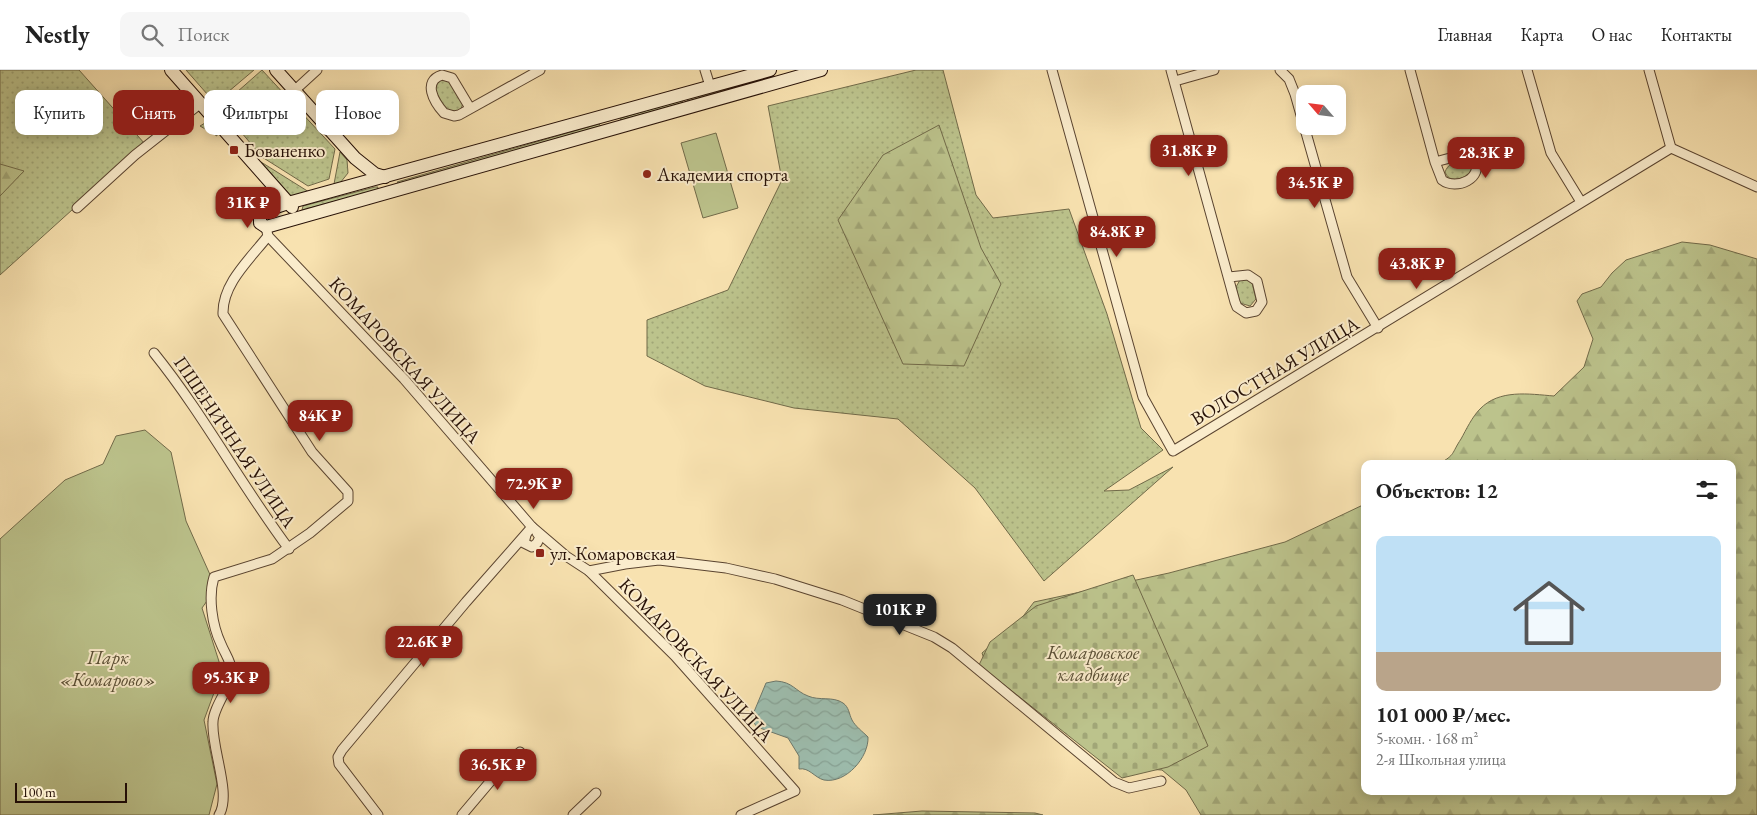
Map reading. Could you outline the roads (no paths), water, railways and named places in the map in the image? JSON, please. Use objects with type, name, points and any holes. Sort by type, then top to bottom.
[{"type":"street","points":[[171,70],[301,217]]},
{"type":"street","points":[[276,70],[293,90]]},
{"type":"street","points":[[295,90],[317,70]]},
{"type":"street","points":[[470,108],[452,78],[442,75],[433,80],[431,84],[432,94],[444,113],[454,116],[470,108],[540,70]]},
{"type":"street","points":[[705,70],[710,86]]},
{"type":"street","points":[[770,70],[288,203],[267,210],[260,215],[260,223],[267,232],[301,217],[821,70]]},
{"type":"street","name":"ВОЛОСТНАЯ УЛИЦА","points":[[1052,70],[1143,398],[1173,451],[1671,148]]},
{"type":"street","points":[[1171,70],[1237,307],[1246,313],[1256,311],[1262,302],[1257,280],[1248,275],[1229,277]]},
{"type":"street","points":[[1174,81],[1214,70]]},
{"type":"street","points":[[1280,70],[1289,79],[1295,94],[1347,277],[1378,328]]},
{"type":"street","points":[[1410,70],[1435,162],[1442,180],[1451,185],[1472,178],[1477,169],[1474,159],[1465,154],[1435,162]]},
{"type":"street","points":[[1527,70],[1551,153],[1581,202]]},
{"type":"street","points":[[1649,70],[1671,148],[1757,187]]},
{"type":"street","points":[[77,208],[136,155],[201,103]]},
{"type":"street","points":[[306,104],[355,158],[375,174],[385,176]]},
{"type":"street","points":[[612,113],[616,128]]},
{"type":"street","points":[[385,176],[390,192]]},
{"type":"street","name":"КОМАРОВСКАЯ УЛИЦА","points":[[267,232],[404,379],[533,528],[566,556],[589,571],[674,656],[795,791],[741,815]]},
{"type":"street","name":"ПШЕНИЧНАЯ УЛИЦА","points":[[218,815],[224,794],[215,754],[212,720],[232,675],[231,664],[220,643],[210,591],[214,577],[272,559],[289,549],[336,513],[348,501],[348,492],[312,452],[223,314],[223,300],[232,282],[267,232]]},
{"type":"street","name":"ПШЕНИЧНАЯ УЛИЦА","points":[[154,353],[178,382],[242,483],[289,549]]},
{"type":"street","points":[[378,815],[340,764],[338,757],[466,602],[526,535],[533,528],[540,537],[538,543],[532,546],[524,543],[526,535]]},
{"type":"street","points":[[589,571],[659,560],[726,568],[775,579],[842,600],[934,637],[952,648],[1114,782],[1129,788],[1161,781]]},
{"type":"street","points":[[462,815],[500,770],[520,752]]},
{"type":"street","points":[[573,815],[596,793]]},
{"type":"water","points":[[776,681],[786,683],[808,696],[839,701],[847,706],[853,722],[868,737],[865,753],[855,768],[840,778],[824,780],[809,771],[799,769],[799,756],[788,738],[757,727],[751,719],[766,683]]},
{"type":"place","name":"Бованенко","points":[[234,150]]},
{"type":"place","name":"Академия спорта","points":[[647,174]]},
{"type":"place","name":"ул. Комаровская","points":[[540,553]]},
{"type":"park label","name":"Комаровское кладбище","points":[[1093,663]]},
{"type":"park label","name":"Парк «Комарово»","points":[[108,668]]}]
